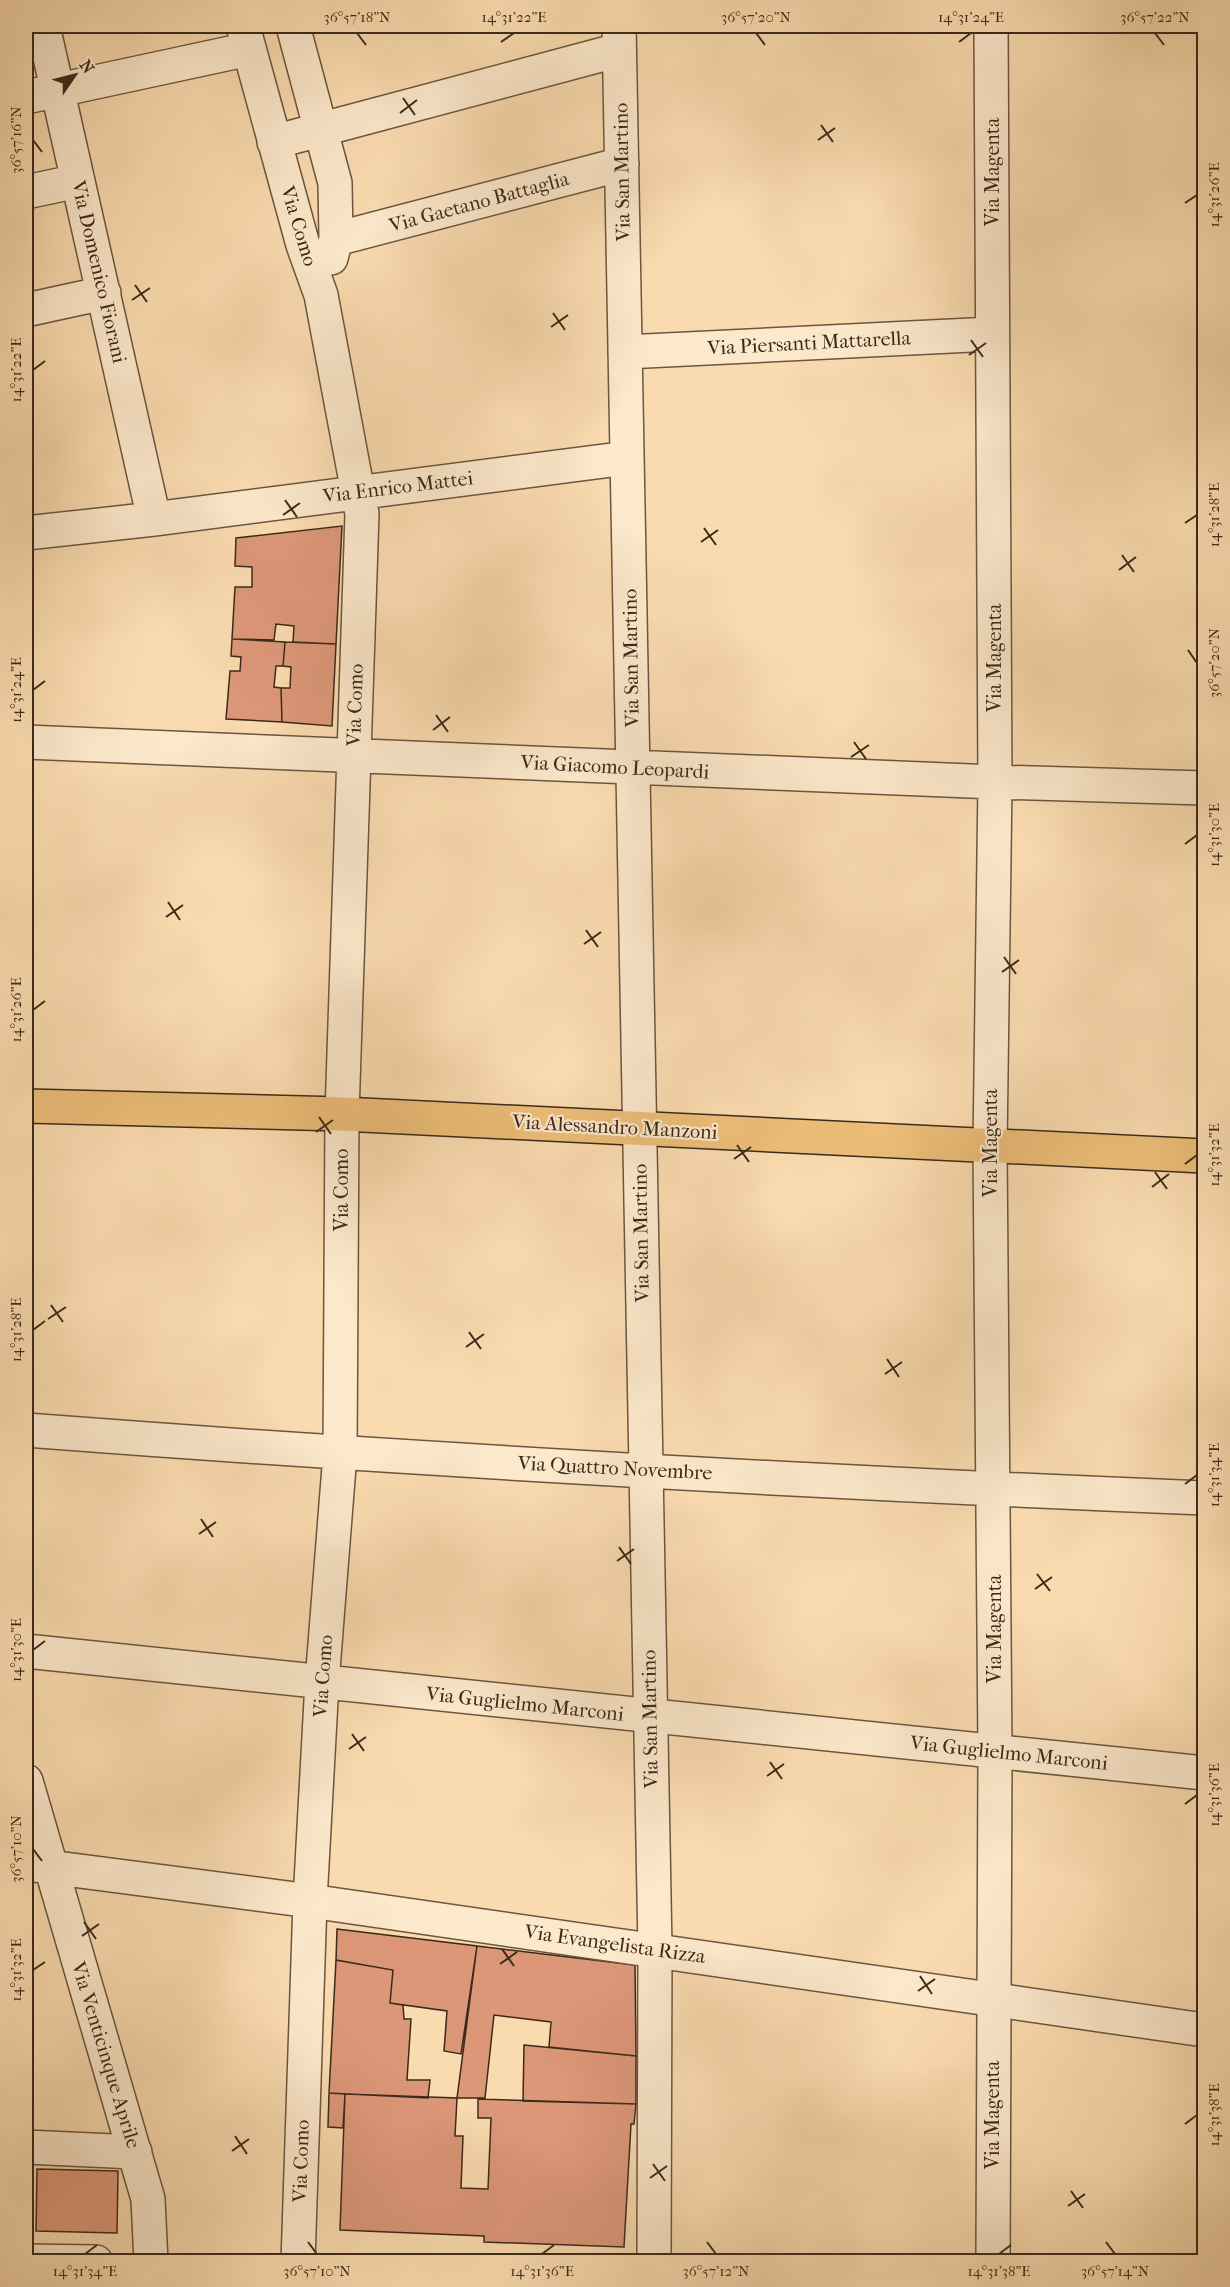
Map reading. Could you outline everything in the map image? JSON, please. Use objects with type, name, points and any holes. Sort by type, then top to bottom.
[{"type":"main road","name":"Via Alessandro Manzoni","points":[[26,1106],[342,1114],[1204,1156]]},
{"type":"street","name":"Via Domenico Fiorani","points":[[43,26],[154,519]]},
{"type":"street","points":[[293,26],[319,131],[335,183],[336,239],[321,295]]},
{"type":"street","name":"Via Magenta","points":[[992,26],[995,782],[990,1147],[995,1752],[992,2001],[993,2262]]},
{"type":"street","points":[[26,97],[58,91],[246,37]]},
{"type":"street","name":"Via Como","points":[[246,37],[303,245],[321,295],[362,514],[342,1114],[340,1454],[322,1682],[310,1901],[298,2262]]},
{"type":"street","points":[[274,142],[319,131],[619,38]]},
{"type":"street","name":"Via San Martino","points":[[619,38],[655,1950],[654,2262]]},
{"type":"street","name":"Via Gaetano Battaglia","points":[[336,239],[622,164]]},
{"type":"street","points":[[26,192],[78,181]]},
{"type":"street","points":[[26,310],[104,293]]},
{"type":"street","name":"Via Piersanti Mattarella","points":[[625,352],[992,334]]},
{"type":"street","name":"Via Enrico Mattei","points":[[26,533],[154,519],[627,458]]},
{"type":"street","name":"Via Giacomo Leopardi","points":[[26,742],[633,768],[1204,788]]},
{"type":"street","name":"Via Quattro Novembre","points":[[26,1431],[340,1454],[646,1469],[993,1490],[1204,1498]]},
{"type":"street","name":"Via Guglielmo Marconi","points":[[26,1651],[1204,1773]]},
{"type":"street","name":"Via Venticinque Aprile","points":[[26,1781],[37,1866],[135,2152],[148,2199],[151,2262]]},
{"type":"street","name":"Via Evangelista Rizza","points":[[37,1866],[310,1901],[1204,2030]]},
{"type":"street","points":[[26,2147],[135,2152]]},
{"type":"street","points":[[26,2261],[96,2262]]},
{"type":"building","points":[[342,526],[336,644],[293,642],[294,626],[276,624],[274,640],[232,639],[235,587],[252,587],[252,567],[235,566],[236,538]]},
{"type":"building","points":[[232,639],[285,642],[283,666],[276,666],[274,687],[281,688],[282,722],[226,719],[230,671],[240,671],[241,657],[231,656]]},
{"type":"building","points":[[285,642],[336,644],[332,726],[282,722],[281,688],[290,688],[291,667],[283,666]]},
{"type":"building","points":[[337,1929],[477,1946],[461,2054],[444,2051],[447,2011],[390,2003],[393,1970],[336,1960]]},
{"type":"building","points":[[477,1946],[635,1965],[636,2056],[549,2047],[551,2022],[494,2015],[485,2098],[457,2098]]},
{"type":"building","points":[[336,1960],[393,1970],[390,2003],[403,2005],[404,2019],[411,2019],[407,2080],[430,2080],[428,2098],[329,2093]]},
{"type":"building","points":[[524,2045],[636,2056],[636,2104],[523,2101]]},
{"type":"building","points":[[329,2093],[345,2094],[343,2128],[328,2127]]},
{"type":"building","points":[[345,2094],[457,2098],[455,2136],[463,2136],[461,2188],[488,2189],[491,2118],[478,2118],[478,2099],[636,2104],[634,2124],[631,2124],[624,2247],[484,2242],[484,2236],[340,2230]]},
{"type":"building","points":[[37,2169],[118,2171],[117,2233],[36,2231]]}]
